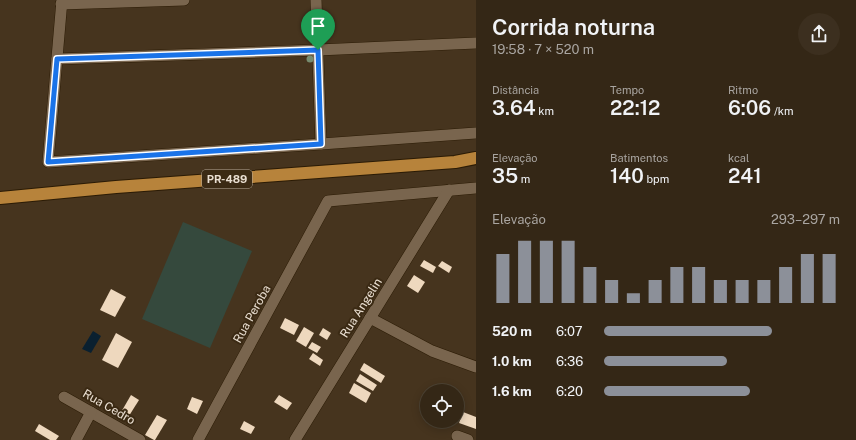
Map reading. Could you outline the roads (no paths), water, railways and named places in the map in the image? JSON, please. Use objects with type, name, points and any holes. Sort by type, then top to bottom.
[{"type":"main road","name":"PR-489","points":[[0,198],[116,187],[455,162],[476,158]]},
{"type":"main road","name":"PR-489","points":[[455,162],[476,164]]},
{"type":"street","points":[[184,0],[61,2],[48,162],[476,133]]},
{"type":"street","points":[[316,0],[321,144]]},
{"type":"street","points":[[57,59],[476,43]]},
{"type":"street","points":[[449,190],[476,188]]},
{"type":"street","name":"Rua Peroba","points":[[198,440],[328,201],[449,190]]},
{"type":"street","name":"Rua Angelin","points":[[295,440],[449,190]]},
{"type":"street","points":[[370,318],[432,351],[476,367]]},
{"type":"street","name":"Rua Cedro","points":[[64,397],[140,440]]},
{"type":"street","points":[[76,440],[91,412]]},
{"type":"street","points":[[457,436],[468,440]]},
{"type":"water","points":[[93,331],[101,336],[91,353],[82,349]]}]
